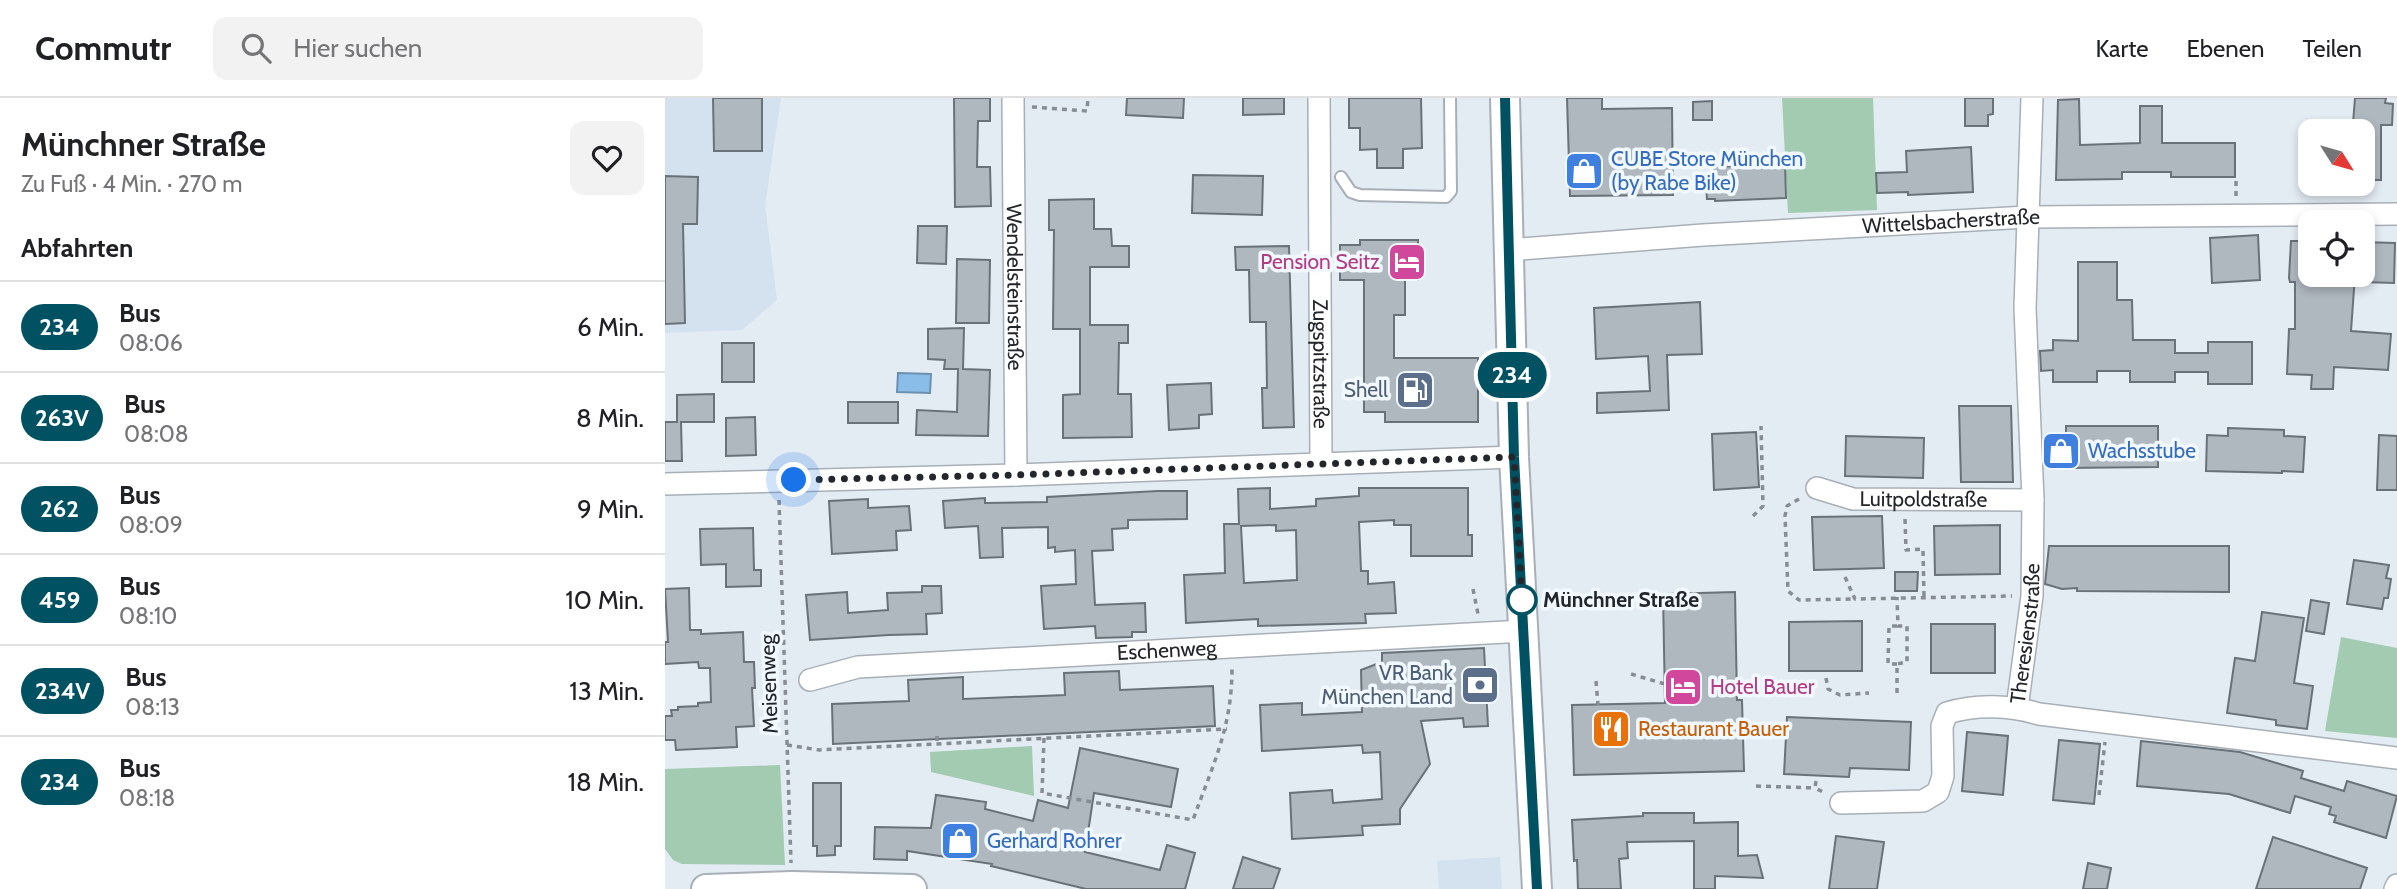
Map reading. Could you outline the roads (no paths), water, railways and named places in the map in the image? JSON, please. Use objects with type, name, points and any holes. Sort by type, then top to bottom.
[{"type":"street","name":"Zugspitzstraße","points":[[1319,98],[1321,463]]},
{"type":"street","points":[[1505,98],[1514,457],[1537,889]]},
{"type":"street","name":"Theresienstraße","points":[[2032,98],[2025,308],[2033,500],[2032,596],[2017,708],[2039,714],[2397,758]]},
{"type":"street","name":"Wendelsteinstraße","points":[[1014,102],[1016,475]]},
{"type":"street","name":"Wittelsbacherstraße","points":[[1507,250],[1717,234],[2027,217],[2397,214]]},
{"type":"street","points":[[665,484],[1016,475],[1514,457]]},
{"type":"street","name":"Luitpoldstraße","points":[[1817,488],[1853,499],[2033,500]]},
{"type":"street","name":"Eschenweg","points":[[810,680],[858,667],[1524,631]]},
{"type":"street","points":[[1841,803],[1923,801],[1938,792],[1943,776],[1942,726],[1947,713],[1963,708],[2017,708]]},
{"type":"street","points":[[706,889],[792,886],[912,889]]},
{"type":"lane","points":[[1341,177],[1351,192],[1360,195],[1446,197],[1451,191],[1450,98]]},
{"type":"water","points":[[898,373],[931,374],[930,393],[897,392]]},
{"type":"place","name":"CUBE Store München (by Rabe Bike)","points":[[1584,171]]},
{"type":"place","name":"Pension Seitz","points":[[1407,262]]},
{"type":"place","name":"Shell","points":[[1415,390]]},
{"type":"place","name":"Wachsstube","points":[[2061,451]]},
{"type":"place","name":"Münchner Straße","points":[[1522,600]]},
{"type":"place","name":"VR Bank München Land","points":[[1480,685]]},
{"type":"place","name":"Hotel Bauer","points":[[1683,687]]},
{"type":"place","name":"Restaurant Bauer","points":[[1611,729]]},
{"type":"place","name":"Gerhard Rohrer","points":[[960,841]]}]
